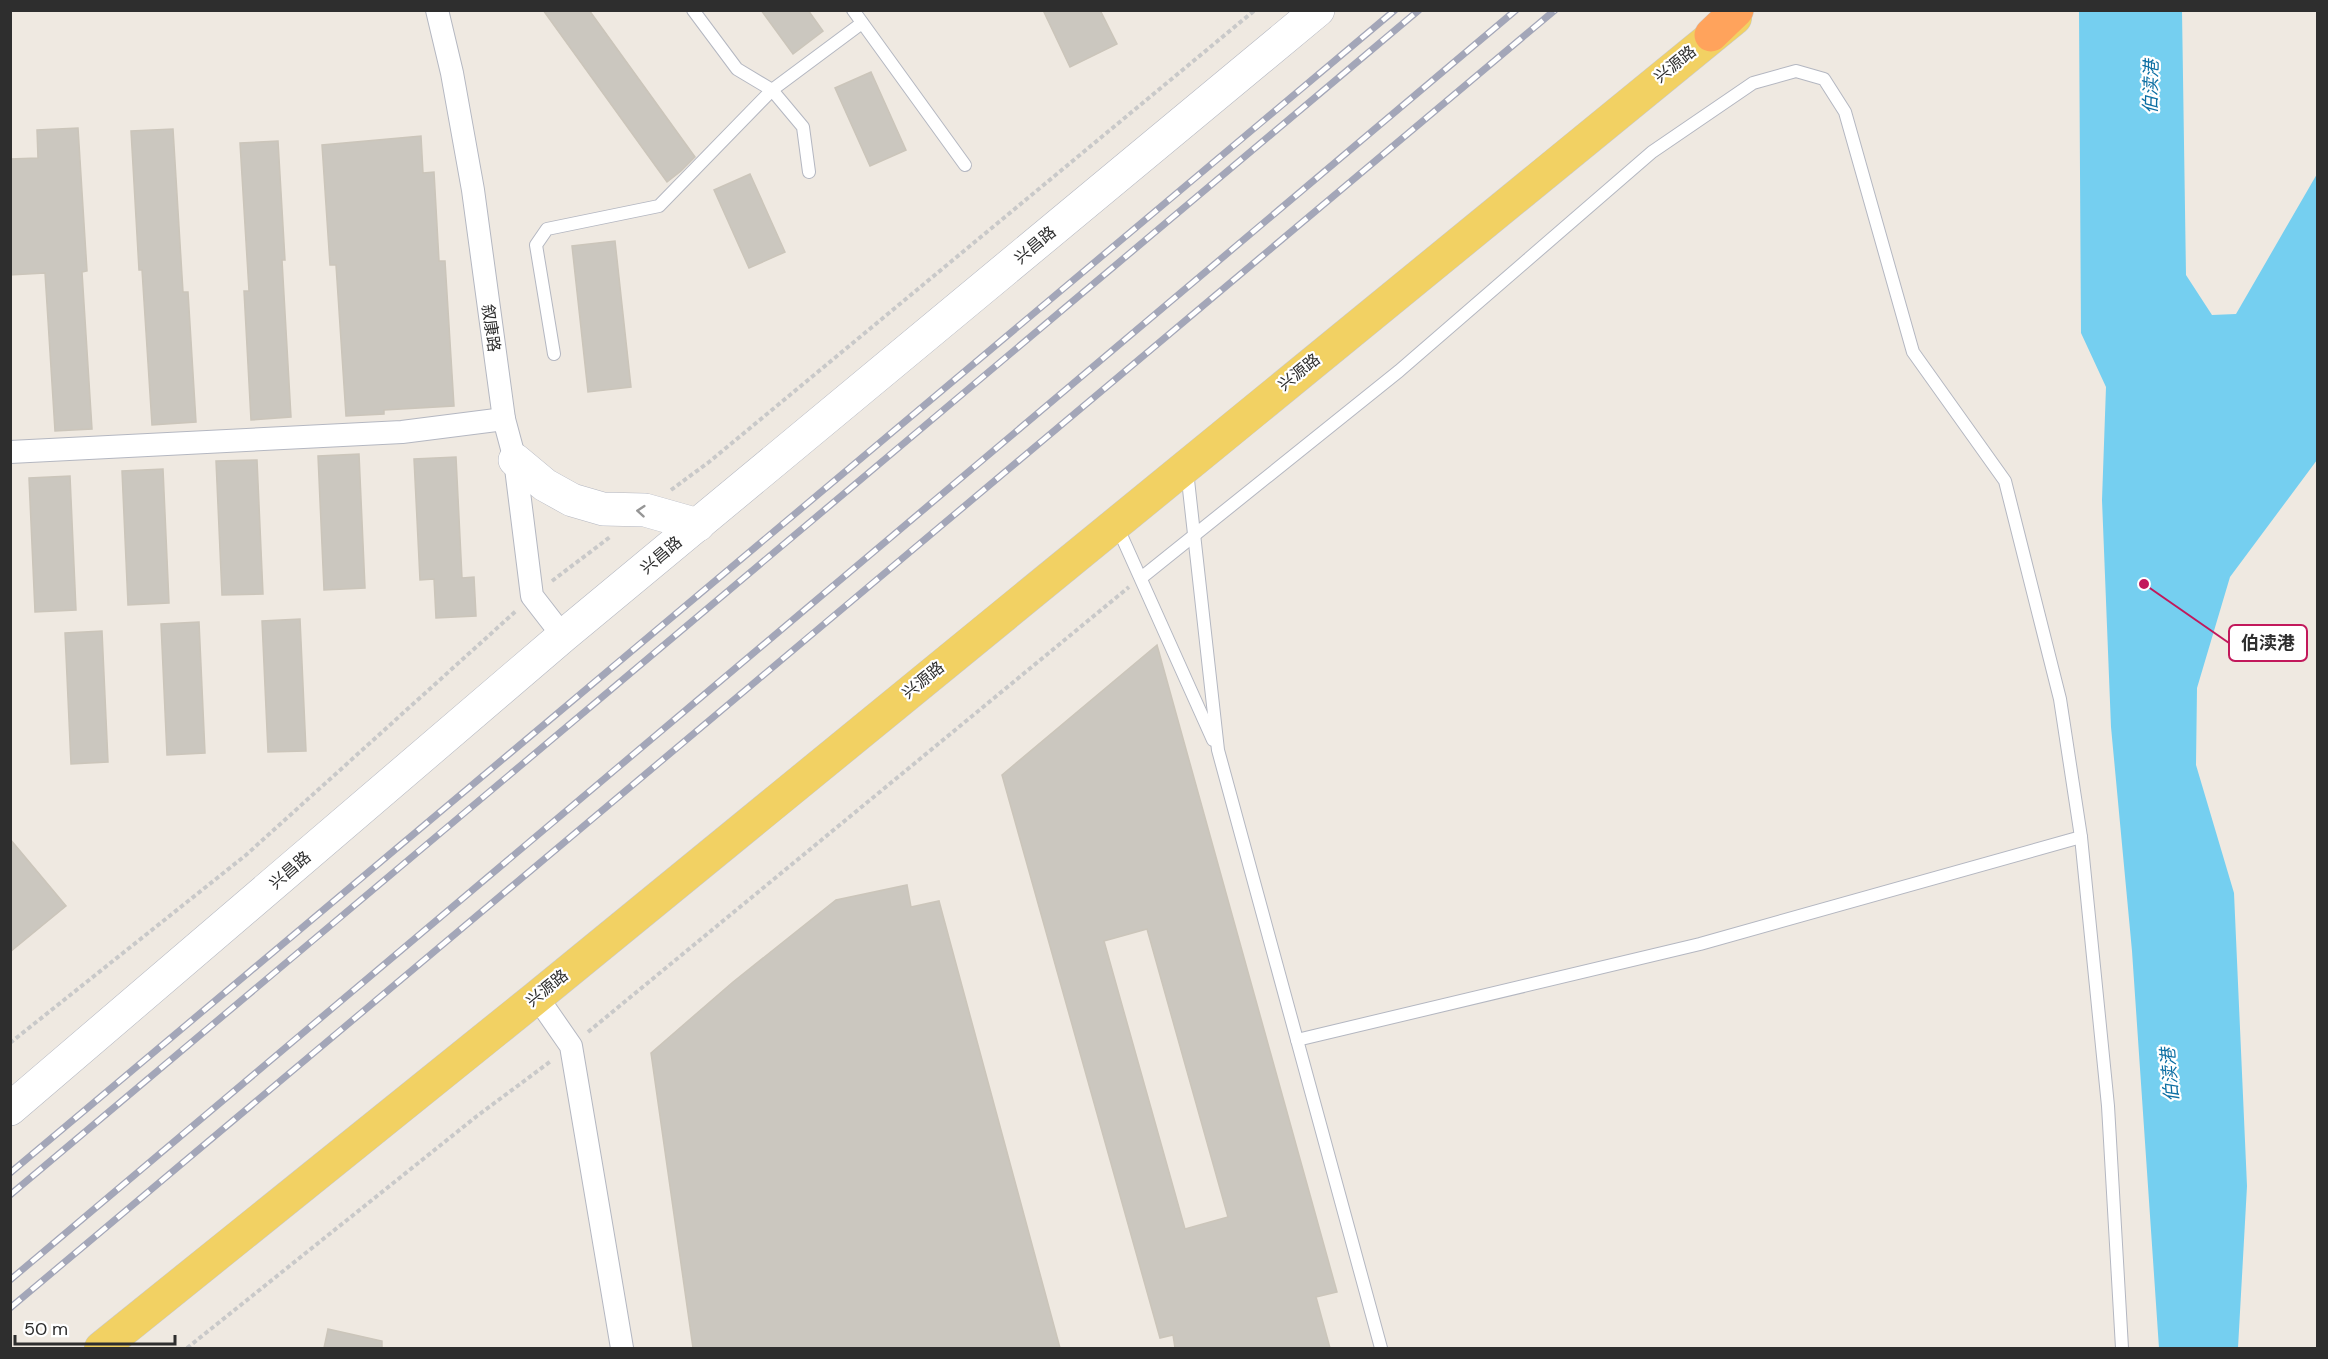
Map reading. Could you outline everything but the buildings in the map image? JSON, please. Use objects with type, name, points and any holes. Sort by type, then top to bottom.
[{"type":"highway","points":[[1711,35],[1737,10]]},
{"type":"main road","name":"兴昌路","points":[[10,1109],[563,636],[1318,10]]},
{"type":"main road","name":"兴源路","points":[[101,1348],[537,997],[1711,35],[1745,10]]},
{"type":"main road","points":[[515,460],[544,484],[572,500],[603,509],[645,510],[698,525]]},
{"type":"street","name":"叙康路","points":[[436,10],[452,73],[473,189],[504,419],[515,460],[532,596],[563,636]]},
{"type":"street","points":[[10,452],[402,432],[504,419]]},
{"type":"street","points":[[537,997],[571,1046],[622,1348]]},
{"type":"lane","points":[[693,10],[737,69],[772,90],[803,127],[809,172]]},
{"type":"lane","points":[[853,10],[965,165]]},
{"type":"lane","points":[[554,354],[536,245],[547,229],[659,206],[772,90],[862,23]]},
{"type":"lane","points":[[1141,578],[1400,371],[1652,152],[1753,83],[1796,71],[1824,79],[1845,112],[1913,352],[2005,481],[2060,699],[2081,837],[2108,1106],[2122,1348]]},
{"type":"lane","points":[[1187,464],[1218,750]]},
{"type":"lane","points":[[1116,522],[1218,750],[1381,1348]]},
{"type":"lane","points":[[1297,1040],[1700,944],[2081,837]]},
{"type":"path","points":[[187,1348],[477,1116],[571,1046],[1141,578]]},
{"type":"water","points":[[2079,11],[2182,11],[2186,275],[2212,315],[2236,314],[2317,174],[2317,460],[2230,577],[2197,688],[2196,765],[2234,893],[2247,1186],[2238,1348],[2159,1348],[2132,951],[2111,727],[2102,500],[2106,387],[2081,333]]},
{"type":"railway","points":[[10,1173],[1395,10]]},
{"type":"railway","points":[[10,1195],[1419,10]]},
{"type":"railway","points":[[10,1280],[1516,10]]},
{"type":"railway","points":[[10,1308],[1555,10]]},
{"type":"place","name":"伯渎港","points":[[2144,584]]}]
